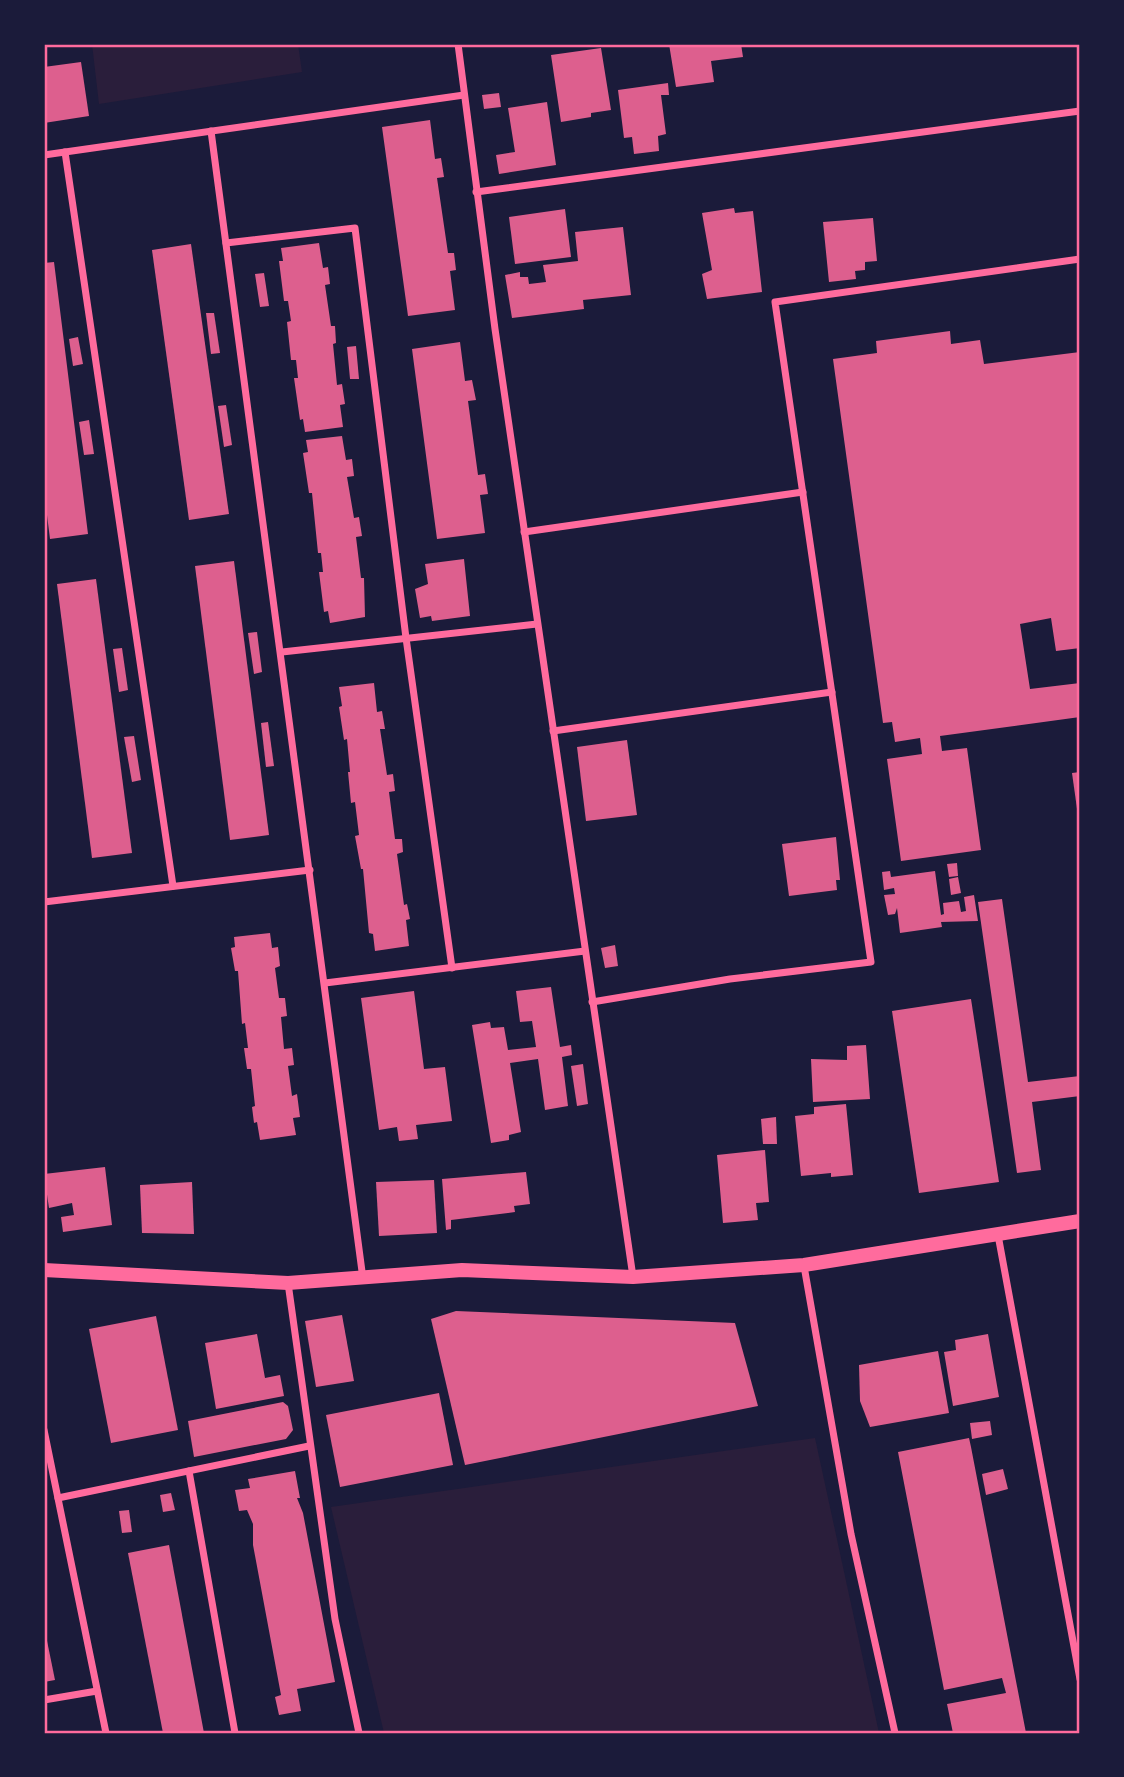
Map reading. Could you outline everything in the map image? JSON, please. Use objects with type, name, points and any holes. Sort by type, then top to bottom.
[{"type":"main road","points":[[44,1270],[288,1283],[363,1280],[462,1270],[633,1277],[804,1265],[1080,1221]]},
{"type":"street","points":[[458,44],[476,192],[537,624],[633,1277]]},
{"type":"street","points":[[44,155],[464,95]]},
{"type":"street","points":[[476,192],[1080,111]]},
{"type":"street","points":[[211,131],[363,1280]]},
{"type":"street","points":[[65,152],[173,886]]},
{"type":"street","points":[[226,243],[355,228],[406,638],[452,968]]},
{"type":"street","points":[[592,1002],[730,979],[871,962],[775,302],[1080,259]]},
{"type":"street","points":[[524,532],[803,492]]},
{"type":"street","points":[[282,652],[537,624]]},
{"type":"street","points":[[553,731],[832,692]]},
{"type":"street","points":[[44,902],[310,870]]},
{"type":"street","points":[[325,983],[585,951]]},
{"type":"street","points":[[998,1235],[1080,1679]]},
{"type":"street","points":[[804,1265],[851,1534],[895,1733]]},
{"type":"street","points":[[288,1283],[335,1619],[359,1733]]},
{"type":"street","points":[[44,1430],[106,1733]]},
{"type":"street","points":[[58,1498],[309,1446]]},
{"type":"street","points":[[189,1471],[234,1733]]},
{"type":"street","points":[[44,1700],[97,1690]]},
{"type":"shaded area","points":[[92,44],[298,44],[302,72],[99,104]]},
{"type":"shaded area","points":[[815,1438],[879,1733],[384,1733],[331,1507]]},
{"type":"building","points":[[669,44],[741,44],[743,57],[711,61],[714,82],[676,87]]},
{"type":"building","points":[[601,48],[611,110],[591,113],[591,117],[561,122],[551,55]]},
{"type":"building","points":[[81,62],[89,116],[44,123],[44,67]]},
{"type":"building","points":[[668,83],[669,95],[661,95],[666,134],[658,136],[659,151],[634,154],[632,137],[624,138],[618,90]]},
{"type":"building","points":[[499,93],[501,107],[484,109],[482,95]]},
{"type":"building","points":[[547,102],[556,165],[499,174],[496,155],[515,152],[508,108]]},
{"type":"building","points":[[430,120],[435,159],[441,158],[444,177],[437,178],[448,253],[454,253],[456,270],[450,271],[455,310],[408,316],[382,127]]},
{"type":"building","points":[[734,208],[735,213],[753,211],[762,292],[707,299],[702,274],[712,270],[702,213]]},
{"type":"building","points":[[565,209],[571,257],[515,264],[509,217]]},
{"type":"building","points":[[873,218],[877,261],[865,262],[865,270],[855,271],[856,279],[829,282],[823,222]]},
{"type":"building","points":[[623,227],[631,295],[583,300],[584,309],[512,318],[505,275],[520,272],[520,277],[528,277],[529,284],[546,282],[543,265],[578,261],[575,232]]},
{"type":"building","points":[[319,243],[323,268],[328,267],[330,284],[325,285],[331,326],[335,326],[336,343],[333,344],[337,385],[342,384],[345,404],[340,405],[343,427],[305,432],[303,419],[300,420],[294,378],[298,378],[296,360],[291,360],[287,322],[291,321],[288,301],[284,301],[279,261],[283,261],[281,248]]},
{"type":"building","points":[[191,244],[229,514],[189,520],[152,250]]},
{"type":"building","points":[[54,262],[88,534],[50,539],[44,491],[44,263]]},
{"type":"building","points":[[264,273],[269,306],[260,307],[255,274]]},
{"type":"building","points":[[206,313],[214,313],[220,353],[211,354]]},
{"type":"building","points":[[950,331],[951,344],[980,340],[984,364],[1080,352],[1080,648],[1056,651],[1051,618],[1020,624],[1030,689],[1080,683],[1080,717],[940,736],[942,751],[967,748],[981,850],[901,861],[887,759],[922,754],[920,738],[895,742],[892,722],[883,723],[833,359],[877,353],[876,341]]},
{"type":"building","points":[[78,337],[83,364],[73,366],[69,339]]},
{"type":"building","points":[[460,342],[465,381],[472,380],[476,400],[468,401],[478,475],[485,474],[488,494],[480,495],[485,533],[437,539],[412,349]]},
{"type":"building","points":[[356,346],[359,379],[350,379],[347,347]]},
{"type":"building","points":[[226,405],[232,445],[224,447],[218,406]]},
{"type":"building","points":[[89,420],[94,454],[84,455],[79,422]]},
{"type":"building","points":[[342,436],[346,460],[352,459],[354,476],[347,477],[354,518],[359,517],[362,536],[356,537],[361,578],[364,578],[365,617],[330,623],[328,611],[324,612],[319,572],[323,572],[321,553],[318,553],[312,493],[309,493],[303,453],[308,452],[306,440]]},
{"type":"building","points":[[464,559],[470,616],[432,621],[431,616],[420,618],[415,589],[428,584],[425,564]]},
{"type":"building","points":[[234,561],[269,835],[230,840],[195,566]]},
{"type":"building","points":[[96,579],[132,853],[92,858],[57,584]]},
{"type":"building","points":[[257,632],[262,672],[254,674],[248,633]]},
{"type":"building","points":[[122,648],[128,690],[119,692],[113,649]]},
{"type":"building","points":[[374,683],[377,712],[382,711],[385,729],[380,729],[387,775],[393,774],[395,791],[389,792],[395,839],[402,839],[403,852],[397,854],[404,905],[407,904],[410,919],[406,920],[409,946],[375,951],[373,934],[369,933],[363,869],[355,836],[359,835],[355,802],[351,803],[347,739],[344,740],[339,707],[342,706],[339,687]]},
{"type":"building","points":[[268,722],[274,766],[266,767],[261,723]]},
{"type":"building","points":[[134,736],[141,780],[132,782],[124,737]]},
{"type":"building","points":[[627,740],[637,815],[586,821],[577,747]]},
{"type":"building","points":[[1080,772],[1080,823],[1079,823],[1072,773]]},
{"type":"building","points":[[836,837],[840,880],[836,880],[837,890],[789,896],[782,844]]},
{"type":"building","points":[[957,863],[958,876],[949,877],[947,864]]},
{"type":"building","points":[[890,871],[891,877],[935,871],[941,915],[944,914],[943,903],[959,901],[961,912],[966,911],[964,897],[974,895],[978,921],[941,922],[942,927],[900,933],[897,908],[895,914],[888,915],[884,895],[895,894],[894,888],[884,890],[882,872]]},
{"type":"building","points":[[958,877],[961,893],[951,895],[949,879]]},
{"type":"building","points":[[1002,899],[1028,1082],[1080,1076],[1080,1096],[1032,1102],[1041,1170],[1017,1173],[978,902]]},
{"type":"building","points":[[270,933],[272,948],[278,947],[280,966],[275,968],[279,998],[285,998],[287,1016],[281,1017],[284,1049],[292,1048],[294,1065],[288,1066],[292,1096],[297,1094],[300,1117],[293,1118],[296,1135],[260,1140],[257,1122],[254,1123],[251,1069],[247,1069],[244,1048],[248,1048],[245,1023],[242,1024],[238,971],[235,971],[231,948],[235,947],[234,937]]},
{"type":"building","points":[[615,945],[618,966],[605,968],[601,948]]},
{"type":"building","points":[[551,987],[560,1047],[571,1045],[572,1055],[562,1057],[568,1106],[545,1110],[538,1059],[510,1063],[521,1132],[509,1135],[509,1140],[491,1143],[472,1025],[490,1022],[491,1028],[504,1027],[508,1050],[536,1047],[532,1021],[520,1022],[516,991]]},
{"type":"building","points":[[414,991],[424,1069],[445,1067],[452,1121],[416,1125],[418,1139],[399,1141],[397,1127],[379,1130],[361,998]]},
{"type":"building","points":[[971,999],[999,1182],[919,1193],[892,1011]]},
{"type":"building","points":[[866,1045],[870,1099],[813,1102],[811,1059],[847,1060],[847,1046]]},
{"type":"building","points":[[583,1064],[588,1104],[577,1106],[571,1066]]},
{"type":"building","points":[[846,1104],[853,1175],[831,1177],[831,1173],[801,1176],[795,1116],[814,1114],[814,1107]]},
{"type":"building","points":[[776,1117],[777,1144],[763,1144],[761,1119]]},
{"type":"building","points":[[765,1150],[769,1202],[756,1203],[758,1220],[723,1223],[717,1155]]},
{"type":"building","points":[[105,1167],[112,1225],[63,1232],[61,1217],[74,1215],[72,1203],[49,1208],[44,1174]]},
{"type":"building","points":[[526,1172],[530,1204],[514,1206],[515,1212],[451,1220],[451,1229],[446,1230],[442,1179]]},
{"type":"building","points":[[434,1180],[437,1233],[379,1236],[376,1182]]},
{"type":"building","points":[[192,1182],[194,1234],[142,1233],[140,1185]]},
{"type":"building","points":[[456,1311],[735,1323],[758,1406],[465,1465],[431,1319]]},
{"type":"building","points":[[342,1315],[354,1381],[316,1387],[305,1321]]},
{"type":"building","points":[[156,1316],[178,1430],[111,1443],[89,1329]]},
{"type":"building","points":[[257,1334],[265,1378],[280,1375],[284,1396],[216,1409],[205,1343]]},
{"type":"building","points":[[988,1334],[999,1397],[953,1406],[944,1352],[956,1350],[955,1340]]},
{"type":"building","points":[[938,1351],[949,1413],[870,1427],[860,1401],[859,1365]]},
{"type":"building","points":[[439,1393],[453,1465],[340,1487],[326,1415]]},
{"type":"building","points":[[283,1402],[288,1406],[293,1430],[286,1439],[194,1457],[188,1421]]},
{"type":"building","points":[[990,1421],[992,1435],[972,1439],[970,1423]]},
{"type":"building","points":[[969,1438],[1026,1733],[953,1733],[947,1704],[1006,1693],[1002,1678],[944,1690],[898,1452]]},
{"type":"building","points":[[1003,1469],[1008,1489],[986,1495],[982,1474]]},
{"type":"building","points":[[295,1471],[300,1498],[297,1498],[303,1513],[335,1682],[297,1689],[301,1711],[279,1715],[275,1697],[281,1695],[253,1545],[253,1524],[247,1510],[239,1511],[235,1490],[250,1488],[248,1479]]},
{"type":"building","points":[[171,1493],[175,1510],[163,1512],[160,1495]]},
{"type":"building","points":[[129,1510],[132,1532],[122,1533],[119,1511]]},
{"type":"building","points":[[169,1545],[204,1733],[163,1733],[128,1553]]},
{"type":"building","points":[[44,1626],[55,1680],[44,1682]]}]
